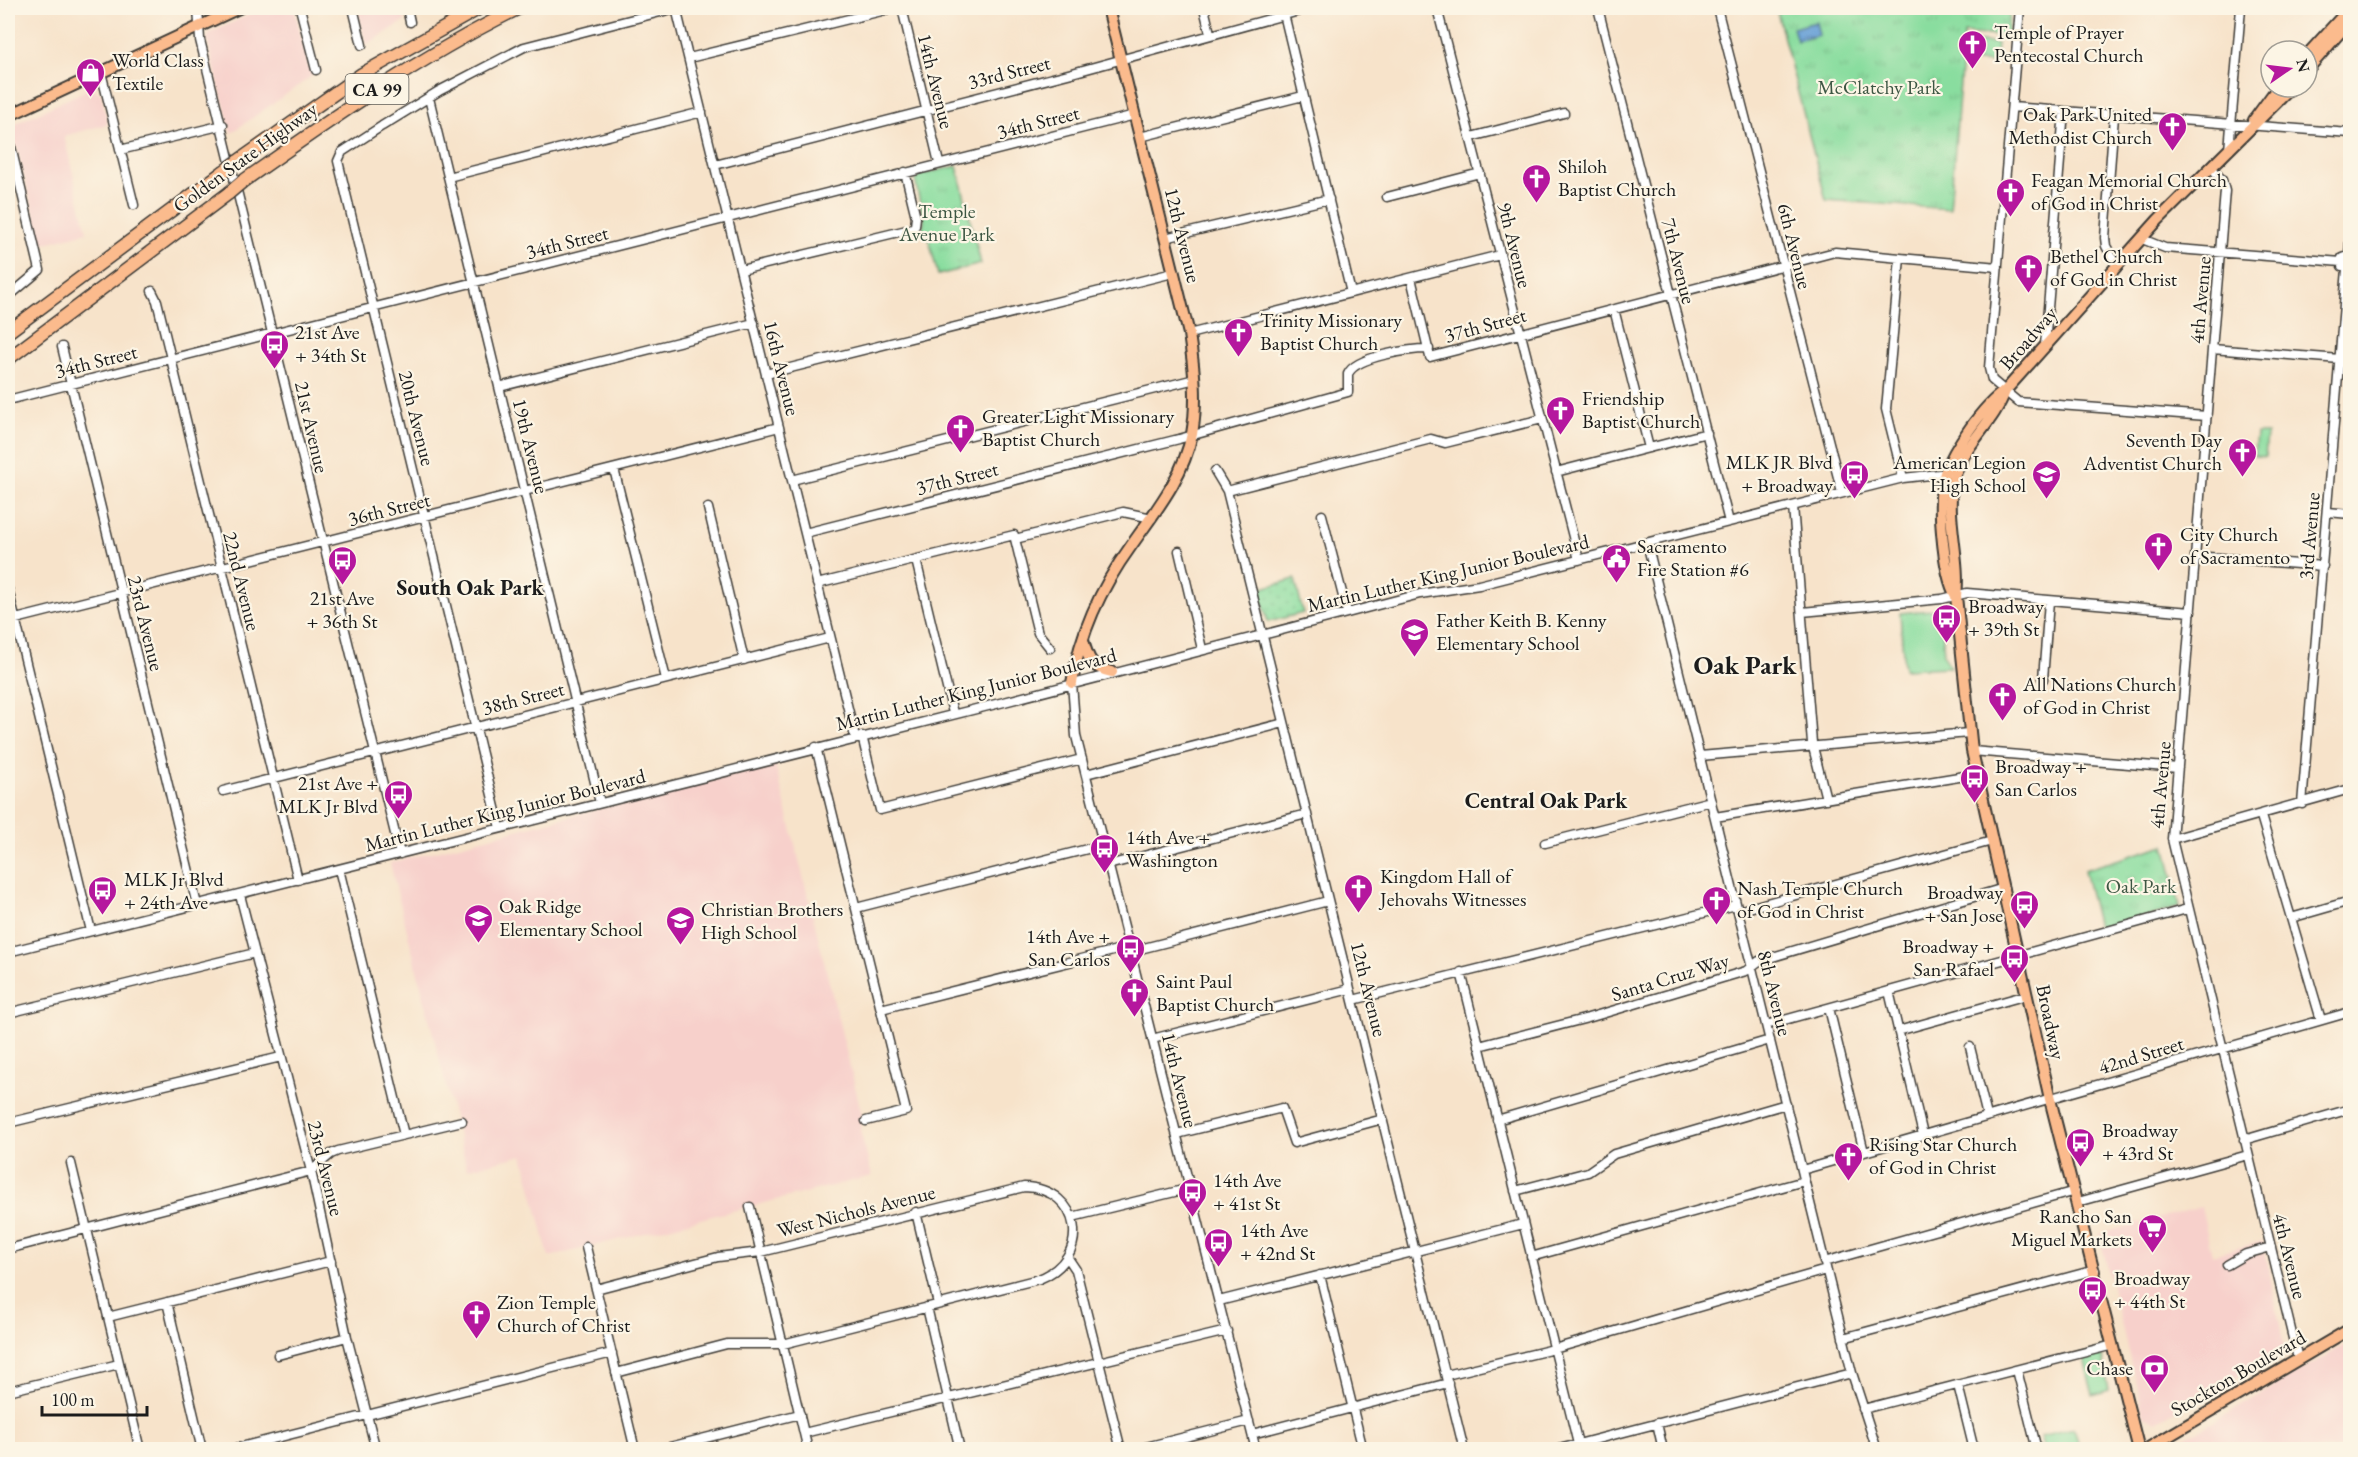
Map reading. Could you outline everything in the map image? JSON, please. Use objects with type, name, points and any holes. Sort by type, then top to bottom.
[{"type":"highway","name":"Golden State Highway","points":[[8,332],[223,172],[362,74],[480,8]]},
{"type":"highway","name":"Golden State Highway","points":[[8,358],[331,118],[408,69],[519,8]]},
{"type":"main road","points":[[8,116],[239,8]]},
{"type":"main road","name":"12th Avenue","points":[[1072,683],[1083,640],[1116,568],[1152,519],[1179,473],[1191,435],[1195,413],[1195,379],[1188,334],[1108,8]]},
{"type":"main road","points":[[2319,42],[2349,8]]},
{"type":"main road","points":[[2319,56],[2350,21]]},
{"type":"main road","name":"Broadway","points":[[2139,1449],[2050,1099],[1972,751],[1956,596],[1948,582],[1942,490],[1992,400],[2005,391],[2142,239],[2229,150],[2251,125],[2268,99]]},
{"type":"main road","name":"Broadway","points":[[2251,125],[2281,99]]},
{"type":"main road","points":[[1083,640],[1090,663],[1098,669],[1112,672]]},
{"type":"main road","name":"Stockton Boulevard","points":[[2145,1449],[2350,1329]]},
{"type":"street","name":"21st Avenue","points":[[198,8],[200,40],[223,125],[322,543],[400,854]]},
{"type":"street","points":[[300,8],[316,70]]},
{"type":"street","points":[[353,8],[362,45]]},
{"type":"street","points":[[407,8],[410,22]]},
{"type":"street","points":[[429,98],[524,47],[676,8]]},
{"type":"street","name":"16th Avenue","points":[[676,8],[830,638],[880,810],[1082,759]]},
{"type":"street","points":[[689,58],[894,8]]},
{"type":"street","name":"14th Avenue","points":[[902,8],[939,163]]},
{"type":"street","points":[[1203,8],[1210,33]]},
{"type":"street","name":"33rd Street","points":[[715,165],[1310,8]]},
{"type":"street","name":"9th Avenue","points":[[1437,8],[1579,560]]},
{"type":"street","name":"7th Avenue","points":[[1598,8],[1729,522]]},
{"type":"street","name":"6th Avenue","points":[[1717,8],[1842,493]]},
{"type":"street","points":[[2020,8],[1989,368],[1992,380],[2018,402],[2207,417]]},
{"type":"street","points":[[2229,150],[2241,8]]},
{"type":"street","points":[[1284,15],[1352,292]]},
{"type":"street","points":[[101,72],[134,205]]},
{"type":"street","points":[[1140,137],[1303,96]]},
{"type":"street","name":"20th Avenue","points":[[429,98],[345,150],[339,156],[338,167],[500,828]]},
{"type":"street","name":"19th Avenue","points":[[429,98],[600,803]]},
{"type":"street","points":[[2012,106],[2114,116],[2350,133]]},
{"type":"street","points":[[2045,345],[2064,111]]},
{"type":"street","points":[[448,177],[702,112]]},
{"type":"street","points":[[1470,137],[1564,113]]},
{"type":"street","name":"34th Street","points":[[8,399],[71,385],[728,216],[1135,115]]},
{"type":"street","points":[[2114,116],[2105,238],[2106,246],[2117,266]]},
{"type":"street","points":[[120,150],[223,125]]},
{"type":"street","points":[[8,134],[40,270],[8,297]]},
{"type":"street","name":"4th Avenue","points":[[2212,168],[2223,180],[2225,191],[2172,839],[2187,909],[2298,1359]]},
{"type":"street","points":[[741,270],[911,229],[915,226],[916,217],[905,172]]},
{"type":"street","points":[[1388,197],[1480,173]]},
{"type":"street","points":[[1165,238],[1329,199]]},
{"type":"street","points":[[2142,239],[2165,248],[2341,262],[2349,269]]},
{"type":"street","points":[[2341,262],[2344,256],[2350,255],[2350,240]]},
{"type":"street","name":"37th Street","points":[[805,533],[1191,435],[1348,392],[1348,374],[1358,362],[1412,349],[1429,349],[1430,357],[1835,252],[1998,267]]},
{"type":"street","points":[[1188,334],[1500,255]]},
{"type":"street","points":[[1900,258],[1886,409],[1904,478]]},
{"type":"street","name":"3rd Avenue","points":[[2302,804],[2349,269]]},
{"type":"street","points":[[766,374],[1173,273]]},
{"type":"street","points":[[1411,278],[1429,349]]},
{"type":"street","name":"22nd Avenue","points":[[152,291],[158,301],[298,880]]},
{"type":"street","points":[[1614,309],[1649,448]]},
{"type":"street","points":[[499,387],[754,323]]},
{"type":"street","name":"23rd Avenue","points":[[62,347],[197,905]]},
{"type":"street","points":[[2212,349],[2340,359]]},
{"type":"street","points":[[792,480],[1195,379]]},
{"type":"street","points":[[1227,491],[1431,439],[1445,443],[1542,419]]},
{"type":"street","name":"36th Street","points":[[11,621],[779,427]]},
{"type":"street","points":[[1556,472],[1707,433]]},
{"type":"street","points":[[614,469],[666,679]]},
{"type":"street","name":"12th Avenue","points":[[1215,471],[1227,491],[1464,1449]]},
{"type":"street","name":"Martin Luther King Junior Boulevard","points":[[8,952],[339,870],[1420,594],[1479,585],[1904,478],[1950,474]]},
{"type":"street","points":[[1793,506],[1814,747],[1826,799]]},
{"type":"street","points":[[708,508],[744,660]]},
{"type":"street","points":[[1015,539],[1123,512],[1152,519]]},
{"type":"street","points":[[2328,512],[2350,514]]},
{"type":"street","points":[[1322,515],[1347,612]]},
{"type":"street","points":[[817,584],[1014,535],[1038,633],[1050,648]]},
{"type":"street","name":"8th Avenue","points":[[1647,543],[1843,1338],[1877,1449]]},
{"type":"street","points":[[1179,551],[1202,649]]},
{"type":"street","points":[[2195,556],[2323,566]]},
{"type":"street","points":[[915,560],[953,713]]},
{"type":"street","points":[[8,589],[11,621],[91,932]]},
{"type":"street","points":[[1802,612],[1970,594],[2191,612]]},
{"type":"street","points":[[2043,679],[2049,600]]},
{"type":"street","name":"38th Street","points":[[223,791],[830,638]]},
{"type":"street","name":"14th Avenue","points":[[1072,683],[1073,721],[1082,759],[1256,1449]]},
{"type":"street","points":[[1086,774],[1284,723]]},
{"type":"street","points":[[1700,756],[1969,733]]},
{"type":"street","points":[[816,747],[906,1111],[866,1121]]},
{"type":"street","points":[[1972,751],[2178,768]]},
{"type":"street","points":[[1715,817],[1977,774]]},
{"type":"street","points":[[2172,839],[2261,816],[2350,789]]},
{"type":"street","points":[[1545,843],[1711,801]]},
{"type":"street","points":[[1108,865],[1307,814]]},
{"type":"street","points":[[2261,816],[2321,1020]]},
{"type":"street","points":[[1353,1000],[1461,972],[1737,908],[1992,841]]},
{"type":"street","points":[[856,908],[1104,845]]},
{"type":"street","points":[[339,870],[404,1135]]},
{"type":"street","name":"Santa Cruz Way","points":[[1479,1046],[1599,1015],[1746,971],[1759,961],[2004,888]]},
{"type":"street","name":"23rd Avenue","points":[[240,895],[311,1171],[347,1337],[376,1449]]},
{"type":"street","points":[[881,1009],[1121,949],[1130,950],[1328,901]]},
{"type":"street","points":[[2291,918],[2350,901]]},
{"type":"street","points":[[1766,1025],[2187,909]]},
{"type":"street","points":[[8,1013],[255,953]]},
{"type":"street","points":[[1461,972],[1578,1444]]},
{"type":"street","points":[[1152,1039],[1350,989]]},
{"type":"street","points":[[1889,991],[1923,1135]]},
{"type":"street","points":[[1898,1031],[2027,995]]},
{"type":"street","points":[[1829,1008],[1864,1152]]},
{"type":"street","name":"42nd Street","points":[[1802,1170],[2350,1012]]},
{"type":"street","points":[[1497,1119],[1770,1040]]},
{"type":"street","points":[[1970,1047],[1987,1116]]},
{"type":"street","points":[[8,1123],[281,1056]]},
{"type":"street","points":[[1515,1191],[1579,1175],[1614,1154],[1786,1104]]},
{"type":"street","points":[[1177,1134],[1282,1108],[1294,1143],[1383,1119]]},
{"type":"street","points":[[2244,1140],[2350,1109]]},
{"type":"street","points":[[8,1250],[311,1171],[331,1154],[462,1121]]},
{"type":"street","points":[[1252,1434],[1353,1408],[1825,1266],[2076,1196],[2248,1155]]},
{"type":"street","points":[[70,1163],[140,1449]]},
{"type":"street","points":[[1532,1257],[1804,1181]]},
{"type":"street","name":"West Nichols Avenue","points":[[596,1289],[718,1257],[761,1252],[916,1212],[1031,1187],[1057,1197],[1072,1217]]},
{"type":"street","points":[[616,1373],[727,1344],[783,1344],[1045,1276],[1068,1258],[1074,1233],[1072,1217],[1191,1188]]},
{"type":"street","points":[[750,1207],[808,1449]]},
{"type":"street","points":[[916,1212],[938,1304]]},
{"type":"street","points":[[1219,1301],[1523,1224]]},
{"type":"street","points":[[586,1247],[635,1449]]},
{"type":"street","points":[[2227,1265],[2246,1254],[2271,1247]]},
{"type":"street","points":[[1068,1258],[1076,1270],[1121,1449]]},
{"type":"street","points":[[108,1317],[331,1261]]},
{"type":"street","points":[[1843,1338],[2095,1270]]},
{"type":"street","points":[[1320,1275],[1363,1449]]},
{"type":"street","points":[[167,1302],[202,1449]]},
{"type":"street","points":[[927,1307],[960,1449]]},
{"type":"street","points":[[804,1433],[1227,1331]]},
{"type":"street","points":[[278,1355],[347,1337]]},
{"type":"street","points":[[1863,1409],[2113,1346]]},
{"type":"street","points":[[229,1449],[612,1353]]},
{"type":"street","points":[[8,1391],[119,1364]]},
{"type":"street","points":[[2017,1370],[2037,1449]]},
{"type":"street","points":[[1556,1449],[1852,1373]]},
{"type":"street","points":[[1958,1385],[1974,1449]]},
{"type":"street","points":[[658,1449],[800,1414]]},
{"type":"street","points":[[1134,1449],[1249,1420]]},
{"type":"street","points":[[1657,1423],[1663,1449]]},
{"type":"shaded area","points":[[264,8],[294,8],[312,76],[231,133],[207,39],[210,33]]},
{"type":"shaded area","points":[[357,8],[402,8],[405,21],[366,45]]},
{"type":"shaded area","points":[[91,88],[101,94],[108,124],[64,136],[87,232],[42,244],[12,130],[17,123]]},
{"type":"shaded area","points":[[775,763],[862,1115],[860,1130],[872,1176],[549,1257],[523,1155],[467,1169],[390,863]]},
{"type":"shaded area","points":[[2201,1207],[2212,1255],[2263,1241],[2285,1350],[2156,1421],[2144,1416],[2099,1234]]},
{"type":"shaded area","points":[[2350,1342],[2350,1449],[2164,1449],[2208,1425]]},
{"type":"green space","name":"McClatchy Park","points":[[1776,8],[2010,8],[2007,37],[1964,33],[1950,209],[1826,200]]},
{"type":"green space","points":[[1967,41],[1997,43],[1995,63],[1965,61]]},
{"type":"green space","name":"Temple Avenue Park","points":[[957,166],[981,264],[938,275],[928,236],[922,230],[924,221],[915,180],[919,175]]},
{"type":"green space","points":[[2256,434],[2267,434],[2265,457],[2254,456]]},
{"type":"green space","points":[[1295,579],[1303,613],[1268,622],[1259,589]]},
{"type":"green space","points":[[1941,609],[1944,655],[1950,667],[1904,669],[1900,613]]},
{"type":"green space","name":"Oak Park","points":[[2165,845],[2180,907],[2099,931],[2084,870]]},
{"type":"green space","points":[[2100,1355],[2103,1358],[2109,1390],[2093,1395],[2084,1359]]},
{"type":"green space","points":[[2074,1428],[2080,1449],[2044,1449],[2040,1436]]},
{"type":"water","points":[[1816,22],[1819,35],[1797,41],[1793,28]]},
{"type":"place","name":"Temple of Prayer Pentecostal Church","points":[[1973,70]]},
{"type":"place","name":"World Class Textile","points":[[91,98]]},
{"type":"place","name":"Oak Park United Methodist Church","points":[[2173,152]]},
{"type":"place","name":"Shiloh Baptist Church","points":[[1537,204]]},
{"type":"place","name":"Feagan Memorial Church of God in Christ","points":[[2010,218]]},
{"type":"place","name":"Bethel Church of God in Christ","points":[[2029,294]]},
{"type":"place","name":"Trinity Missionary Baptist Church","points":[[1239,358]]},
{"type":"place","name":"21st Ave + 34th St","points":[[274,370]]},
{"type":"place","name":"Friendship Baptist Church","points":[[1561,436]]},
{"type":"place","name":"Greater Light Missionary Baptist Church","points":[[961,454]]},
{"type":"place","name":"Seventh Day Adventist Church","points":[[2243,478]]},
{"type":"place","name":"MLK JR Blvd + Broadway","points":[[1854,500]]},
{"type":"place","name":"American Legion High School","points":[[2047,500]]},
{"type":"place","name":"City Church of Sacramento","points":[[2159,572]]},
{"type":"place","name":"Sacramento Fire Station #6","points":[[1616,584]]},
{"type":"place","name":"21st Ave + 36th St","points":[[342,586]]},
{"type":"place","name":"Broadway + 39th St","points":[[1947,644]]},
{"type":"place","name":"Father Keith B. Kenny Elementary School","points":[[1415,658]]},
{"type":"place","name":"All Nations Church of God in Christ","points":[[2002,722]]},
{"type":"place","name":"Broadway + San Carlos","points":[[1974,804]]},
{"type":"place","name":"21st Ave + MLK Jr Blvd","points":[[399,820]]},
{"type":"place","name":"14th Ave + Washington","points":[[1105,874]]},
{"type":"place","name":"Kingdom Hall of Jehovahs Witnesses","points":[[1359,914]]},
{"type":"place","name":"MLK Jr Blvd + 24th Ave","points":[[103,916]]},
{"type":"place","name":"Nash Temple Church of God in Christ","points":[[1716,926]]},
{"type":"place","name":"Broadway + San Jose","points":[[2024,930]]},
{"type":"place","name":"Oak Ridge Elementary School","points":[[478,944]]},
{"type":"place","name":"Christian Brothers High School","points":[[680,946]]},
{"type":"place","name":"14th Ave + San Carlos","points":[[1131,974]]},
{"type":"place","name":"Broadway + San Rafael","points":[[2015,984]]},
{"type":"place","name":"Saint Paul Baptist Church","points":[[1135,1018]]},
{"type":"place","name":"Broadway + 43rd St","points":[[2081,1168]]},
{"type":"place","name":"Rising Star Church of God in Christ","points":[[1848,1182]]},
{"type":"place","name":"14th Ave + 41st St","points":[[1192,1218]]},
{"type":"place","name":"Rancho San Miguel Markets","points":[[2153,1254]]},
{"type":"place","name":"14th Ave + 42nd St","points":[[1219,1268]]},
{"type":"place","name":"Broadway + 44th St","points":[[2093,1316]]},
{"type":"place","name":"Zion Temple Church of Christ","points":[[476,1340]]},
{"type":"place","name":"Chase","points":[[2154,1394]]},
{"type":"district","name":"South Oak Park","points":[[470,587]]},
{"type":"district","name":"Oak Park","points":[[1745,665]]},
{"type":"district","name":"Central Oak Park","points":[[1546,800]]}]
